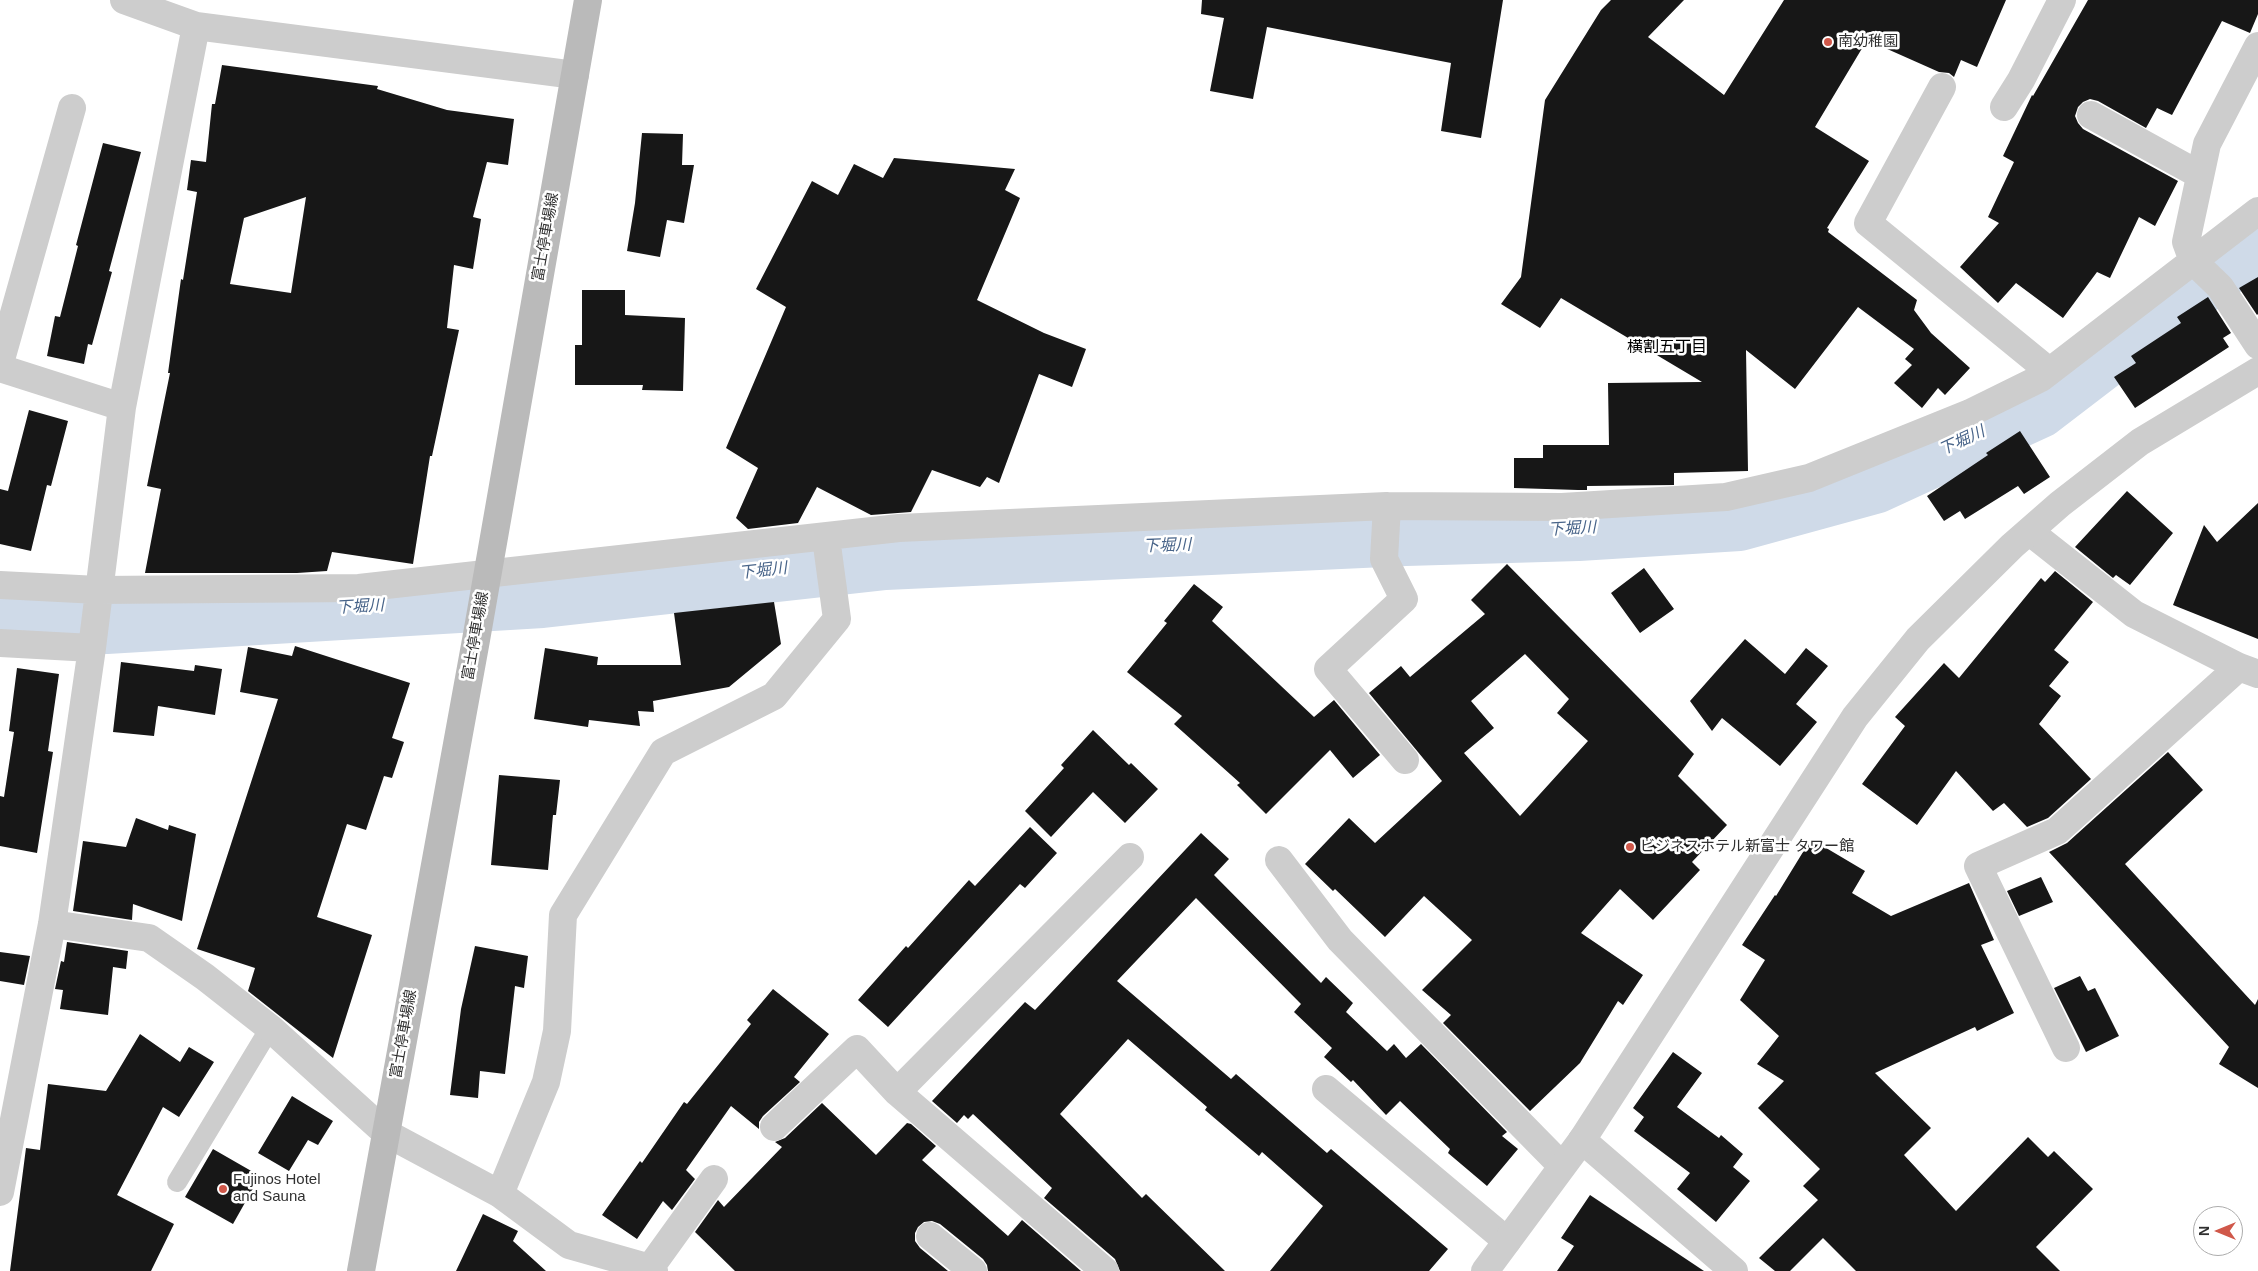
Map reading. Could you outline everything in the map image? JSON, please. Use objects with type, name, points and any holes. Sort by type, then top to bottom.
[{"type":"main road","name":"富士停車場線","points":[[361,1271],[476,640],[588,0]]},
{"type":"street","points":[[124,0],[196,26],[575,75]]},
{"type":"street","points":[[2004,107],[2021,80],[2062,0]]},
{"type":"street","points":[[0,1192],[52,924],[92,648],[122,406],[196,26]]},
{"type":"street","points":[[2258,46],[2207,144],[2186,242],[2193,261],[2220,286],[2258,344]]},
{"type":"street","points":[[1942,87],[1868,223],[2049,371]]},
{"type":"street","points":[[0,363],[72,108]]},
{"type":"street","points":[[2091,115],[2200,175]]},
{"type":"street","points":[[0,585],[98,590],[358,588],[826,539],[899,528],[1387,508],[1562,507],[1726,496],[1809,478],[1970,413],[2041,378],[2258,211]]},
{"type":"street","points":[[0,368],[122,406]]},
{"type":"street","points":[[1485,1271],[1582,1140],[1855,717],[1918,639],[2012,546],[2060,504],[2140,442],[2258,372]]},
{"type":"street","points":[[1387,508],[1384,559],[1404,599],[1328,669],[1405,760]]},
{"type":"street","points":[[2030,532],[2134,614],[2249,671],[2057,831],[1978,866],[2066,1048]]},
{"type":"street","points":[[500,1194],[546,1082],[557,1031],[563,915],[663,752],[774,696],[837,619],[826,539]]},
{"type":"street","points":[[0,643],[92,648]]},
{"type":"street","points":[[898,1092],[1130,858]]},
{"type":"street","points":[[1279,860],[1340,940],[1562,1166]]},
{"type":"street","points":[[52,924],[149,938],[205,977],[270,1028],[386,1133],[500,1194],[569,1244],[652,1269],[714,1179]]},
{"type":"street","points":[[774,1127],[858,1048],[898,1092],[1105,1271]]},
{"type":"street","points":[[1326,1089],[1507,1241]]},
{"type":"street","points":[[1582,1140],[1734,1271]]},
{"type":"street","points":[[930,1236],[973,1271]]},
{"type":"lane","points":[[177,1182],[270,1028]]},
{"type":"building","points":[[1202,0],[1503,0],[1481,138],[1441,131],[1451,63],[1267,27],[1253,99],[1210,91],[1224,18],[1201,14]]},
{"type":"building","points":[[1611,0],[1684,0],[1648,37],[1724,95],[1784,0],[2006,0],[1977,67],[1961,60],[1954,77],[1949,73],[1939,72],[1867,40],[1815,127],[1869,161],[1827,228],[1829,229],[1828,232],[1917,300],[1914,310],[1931,333],[1970,368],[1945,395],[1938,388],[1922,408],[1894,383],[1912,365],[1905,359],[1914,349],[1858,307],[1795,389],[1746,350],[1748,471],[1674,473],[1674,485],[1587,486],[1587,490],[1514,488],[1514,458],[1543,458],[1543,445],[1609,445],[1608,383],[1702,382],[1561,298],[1540,328],[1501,304],[1521,277],[1545,100],[1601,10]]},
{"type":"building","points":[[2088,0],[2258,0],[2258,14],[2250,33],[2222,21],[2172,115],[2157,108],[2146,128],[2098,101],[2090,99],[2078,107],[2075,116],[2083,129],[2178,181],[2155,226],[2139,217],[2110,278],[2097,272],[2063,318],[2016,283],[1998,303],[1960,267],[1999,223],[1988,217],[2014,162],[2003,156],[2032,95]]},
{"type":"building","points":[[222,65],[378,86],[377,89],[447,110],[514,119],[508,165],[487,162],[473,217],[481,219],[473,269],[454,265],[447,328],[459,330],[432,456],[430,456],[413,564],[332,552],[327,571],[297,573],[145,573],[161,489],[147,486],[170,373],[168,373],[181,279],[183,280],[197,192],[187,190],[191,160],[206,162],[212,104],[215,104]],"holes":[[[306,197],[291,293],[230,284],[244,218]]]},
{"type":"building","points":[[642,133],[683,134],[682,165],[694,165],[684,223],[667,220],[660,257],[627,251],[635,203]]},
{"type":"building","points":[[103,143],[141,152],[109,271],[112,272],[92,345],[88,344],[84,364],[47,356],[55,316],[60,317],[78,246],[76,245]]},
{"type":"building","points":[[894,158],[1015,169],[1005,190],[1020,198],[977,300],[1044,333],[1086,349],[1072,387],[1039,374],[999,483],[987,477],[980,487],[932,470],[911,512],[871,515],[817,487],[798,523],[748,529],[736,518],[758,468],[726,448],[786,307],[756,289],[812,181],[838,195],[854,164],[883,178]]},
{"type":"building","points":[[2258,277],[2258,314],[2257,315],[2239,288]]},
{"type":"building","points":[[582,290],[625,290],[625,315],[685,318],[683,391],[642,390],[643,385],[575,385],[575,345],[582,345]]},
{"type":"building","points":[[2208,297],[2231,333],[2223,338],[2229,347],[2135,408],[2114,377],[2136,363],[2131,356],[2181,323],[2177,317]]},
{"type":"building","points":[[29,410],[68,421],[51,486],[47,485],[31,551],[0,544],[0,489],[8,491]]},
{"type":"building","points":[[2020,431],[2050,477],[2024,494],[2018,486],[1965,519],[1960,511],[1944,521],[1927,496]]},
{"type":"building","points":[[2127,491],[2173,533],[2130,585],[2116,575],[2113,578],[2075,547]]},
{"type":"building","points":[[2258,503],[2258,639],[2173,605],[2204,525],[2217,542]]},
{"type":"building","points":[[1507,564],[1694,754],[1678,776],[1727,825],[1692,862],[1700,870],[1653,920],[1620,889],[1581,933],[1643,975],[1623,1005],[1618,1001],[1580,1063],[1530,1111],[1443,1023],[1451,1015],[1422,990],[1472,940],[1424,896],[1385,937],[1335,889],[1333,891],[1305,864],[1349,818],[1375,843],[1442,781],[1369,693],[1401,666],[1410,677],[1485,614],[1471,600]],"holes":[[[1525,654],[1569,699],[1557,713],[1588,741],[1520,816],[1464,753],[1494,728],[1471,701]]]},
{"type":"building","points":[[1644,568],[1674,609],[1640,633],[1611,593]]},
{"type":"building","points":[[2055,571],[2093,602],[2054,650],[2069,662],[2049,686],[2061,696],[2039,724],[2091,779],[2048,818],[2027,827],[2004,803],[1993,811],[1956,771],[1917,825],[1862,784],[1905,726],[1895,717],[1944,663],[1959,678],[2041,578],[2045,582]]},
{"type":"building","points":[[1194,584],[1223,607],[1212,621],[1314,717],[1334,700],[1380,755],[1353,778],[1330,750],[1266,814],[1237,785],[1240,783],[1174,724],[1182,716],[1127,672],[1167,623],[1164,621]]},
{"type":"building","points":[[774,602],[781,644],[729,687],[653,701],[654,712],[638,711],[640,726],[589,720],[588,727],[534,719],[545,648],[598,657],[597,665],[681,665],[674,613]]},
{"type":"building","points":[[1745,639],[1785,674],[1806,648],[1828,666],[1796,704],[1817,722],[1780,766],[1722,718],[1712,731],[1690,701]]},
{"type":"building","points":[[295,646],[410,683],[392,738],[404,742],[392,778],[384,776],[366,830],[347,824],[317,917],[372,935],[333,1058],[248,991],[255,968],[197,949],[278,699],[240,692],[248,647],[292,656]]},
{"type":"building","points":[[121,662],[194,671],[195,665],[222,669],[215,715],[158,706],[154,736],[113,732]]},
{"type":"building","points":[[17,668],[59,674],[48,751],[53,752],[37,853],[0,846],[0,796],[4,797],[14,732],[9,731]]},
{"type":"building","points":[[1093,730],[1129,765],[1131,763],[1158,789],[1125,823],[1093,792],[1051,837],[1025,811],[1064,768],[1061,765]]},
{"type":"building","points":[[2168,752],[2203,790],[2125,864],[2255,1005],[2258,999],[2258,1088],[2219,1064],[2229,1047],[2049,852],[2067,843]]},
{"type":"building","points":[[499,775],[560,780],[556,815],[553,815],[548,870],[491,865]]},
{"type":"building","points":[[136,818],[168,830],[169,825],[196,834],[182,921],[133,904],[132,920],[73,911],[83,841],[126,847]]},
{"type":"building","points":[[1030,827],[1057,853],[1025,888],[1020,884],[888,1027],[858,1000],[969,880],[975,886]]},
{"type":"building","points":[[1201,833],[1229,859],[1214,875],[1321,983],[1326,977],[1353,1003],[1346,1012],[1387,1051],[1394,1044],[1406,1058],[1421,1044],[1507,1132],[1502,1136],[1518,1149],[1487,1186],[1448,1153],[1450,1149],[1400,1101],[1386,1115],[1353,1080],[1351,1082],[1324,1057],[1332,1048],[1294,1012],[1301,1004],[1196,898],[1117,981],[1231,1079],[1236,1074],[1327,1153],[1331,1149],[1448,1249],[1429,1271],[1270,1271],[1323,1206],[1262,1152],[1259,1156],[1205,1110],[1207,1107],[1128,1039],[1060,1114],[1142,1198],[1146,1194],[1225,1271],[1120,1271],[1115,1259],[1044,1198],[1052,1188],[973,1114],[968,1119],[964,1115],[957,1123],[932,1101],[1025,1002],[1035,1010]]},
{"type":"building","points":[[1811,839],[1865,871],[1852,893],[1891,916],[1969,883],[1994,940],[1981,945],[2014,1013],[1977,1031],[1975,1027],[1875,1073],[1931,1128],[1904,1155],[1956,1211],[2028,1137],[2048,1157],[2054,1151],[2093,1189],[2036,1247],[2060,1271],[1856,1271],[1823,1238],[1790,1271],[1775,1271],[1759,1258],[1818,1200],[1803,1186],[1820,1169],[1758,1108],[1784,1081],[1757,1064],[1779,1036],[1740,1000],[1765,960],[1742,945],[1776,896]]},
{"type":"building","points":[[2041,877],[2053,902],[2019,916],[2007,891]]},
{"type":"building","points":[[67,942],[128,951],[126,969],[113,967],[108,1015],[60,1009],[63,990],[55,989],[61,961],[64,962]]},
{"type":"building","points":[[475,946],[528,956],[524,988],[515,986],[505,1074],[480,1071],[478,1098],[450,1095],[461,1009]]},
{"type":"building","points":[[0,952],[30,956],[24,985],[0,981]]},
{"type":"building","points":[[2080,976],[2088,991],[2095,988],[2119,1036],[2086,1052],[2054,988]]},
{"type":"building","points":[[773,989],[829,1034],[794,1077],[800,1082],[763,1116],[759,1122],[759,1129],[731,1106],[686,1170],[695,1179],[672,1210],[663,1201],[637,1239],[602,1215],[640,1161],[642,1163],[684,1102],[687,1104],[751,1024],[747,1020]]},
{"type":"building","points":[[140,1034],[180,1062],[189,1047],[214,1062],[179,1117],[163,1107],[117,1195],[174,1224],[151,1271],[10,1271],[26,1148],[40,1150],[48,1084],[106,1091]]},
{"type":"building","points":[[1673,1052],[1702,1073],[1677,1107],[1719,1138],[1721,1135],[1743,1154],[1733,1167],[1750,1181],[1716,1222],[1677,1189],[1690,1173],[1634,1131],[1644,1117],[1633,1108]]},
{"type":"building","points":[[292,1096],[333,1121],[318,1145],[308,1140],[289,1171],[258,1153]]},
{"type":"building","points":[[822,1103],[876,1155],[907,1123],[911,1124],[936,1146],[922,1160],[1008,1236],[1022,1220],[1081,1271],[988,1271],[983,1259],[940,1224],[932,1221],[924,1222],[918,1227],[915,1233],[915,1241],[920,1248],[948,1271],[735,1271],[695,1232],[718,1200],[724,1207],[782,1147],[775,1142],[785,1138]]},
{"type":"building","points":[[213,1149],[260,1176],[233,1224],[185,1197]]},
{"type":"building","points":[[1590,1195],[1704,1271],[1557,1271],[1574,1246],[1561,1238]]},
{"type":"building","points":[[483,1214],[518,1231],[513,1241],[546,1271],[456,1271]]},
{"type":"waterway","name":"下堀川","points":[[0,615],[106,622],[542,596],[885,558],[1405,534],[1578,529],[1739,519],[1874,482],[2037,407],[2258,238]]},
{"type":"place","name":"南幼稚園","points":[[1828,42]]},
{"type":"place","name":"ビジネスホテル新富士 タワー館","points":[[1630,847]]},
{"type":"place","name":"Fujinos Hotel and Sauna","points":[[223,1189]]},
{"type":"district","name":"横割五丁目","points":[[1667,348]]}]
